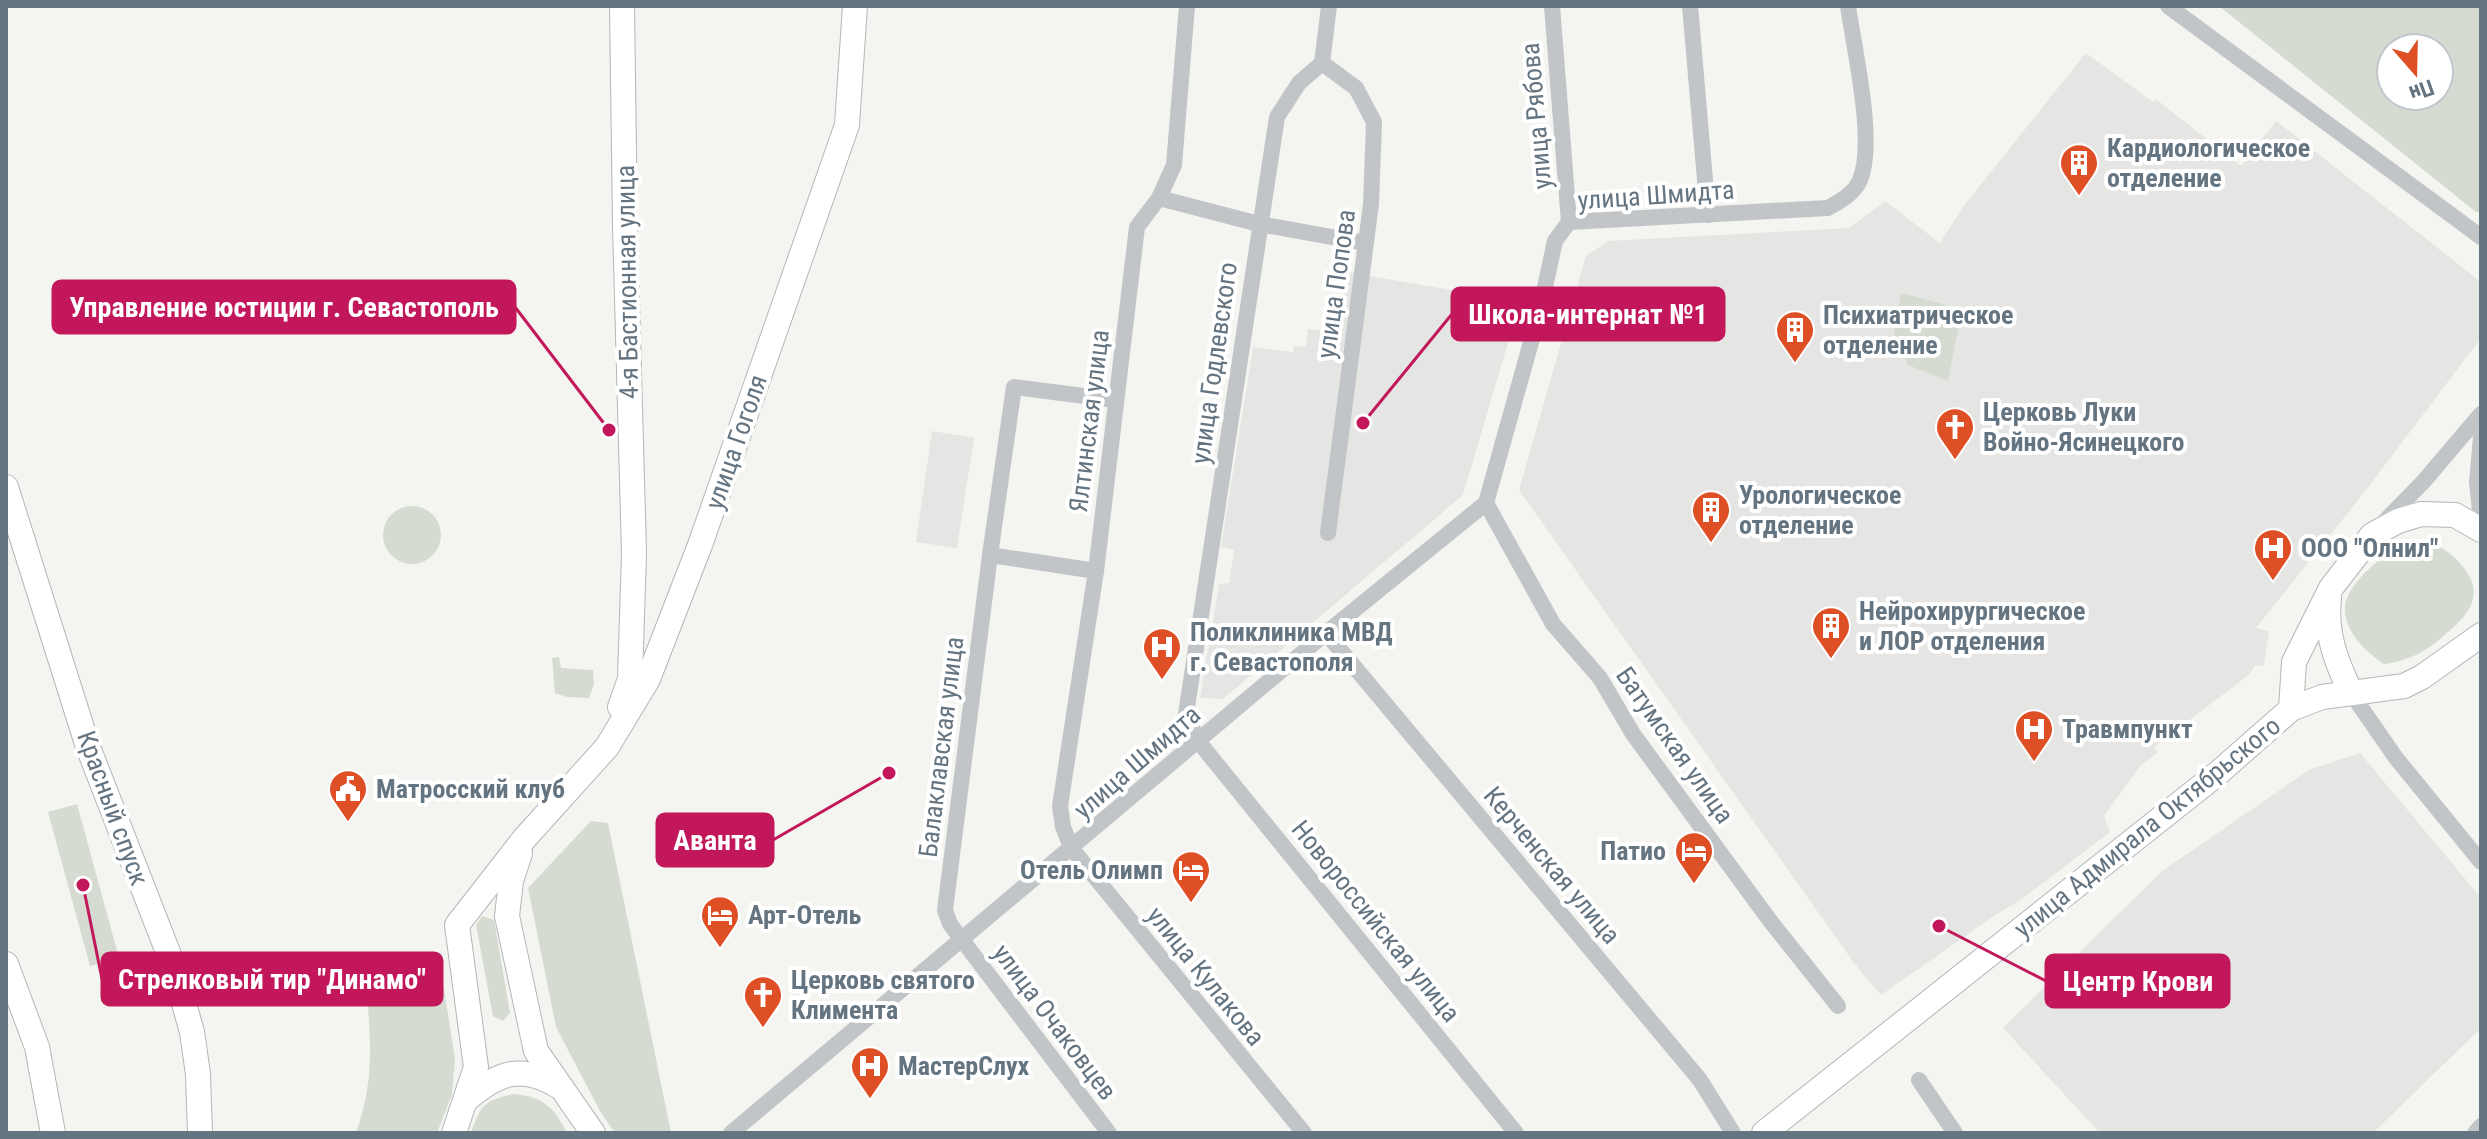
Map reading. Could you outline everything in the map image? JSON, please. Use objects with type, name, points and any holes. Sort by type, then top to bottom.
[{"type":"main road","name":"4-я Бастионная улица","points":[[607,747],[630,679],[634,553],[622,6]]},
{"type":"main road","name":"улица Гоголя","points":[[454,1133],[476,1067],[457,925],[524,839],[607,747],[648,679],[700,545],[847,125],[855,6]]},
{"type":"main road","name":"Красный спуск","points":[[6,487],[88,747],[173,965],[192,1032],[198,1074],[200,1133]]},
{"type":"main road","points":[[2291,709],[2294,662],[2331,588],[2372,535],[2398,521],[2421,514],[2455,515],[2481,530]]},
{"type":"main road","points":[[2331,588],[2328,633],[2333,653],[2351,693]]},
{"type":"main road","name":"улица Адмирала Октябрьского","points":[[1764,1133],[2217,774],[2291,709],[2322,697],[2404,686],[2422,677],[2479,635]]},
{"type":"main road","points":[[524,839],[511,881],[507,916],[536,1051],[593,1133]]},
{"type":"main road","points":[[6,964],[37,1047],[53,1133]]},
{"type":"main road","points":[[466,1100],[496,1077],[513,1073],[540,1076],[563,1089]]},
{"type":"street","name":"Ялтинская улица","points":[[1072,849],[1063,827],[1060,806],[1096,571],[1137,227],[1159,198],[1174,165],[1187,6]]},
{"type":"street","points":[[1322,63],[1329,6]]},
{"type":"street","name":"улица Рябова","points":[[1552,6],[1569,222]]},
{"type":"street","points":[[1690,6],[1708,215]]},
{"type":"street","name":"улица Шмидта","points":[[731,1133],[1326,633],[1486,503],[1540,310],[1555,241],[1569,222],[1828,208],[1843,200],[1860,182],[1867,140],[1848,6]]},
{"type":"street","points":[[2168,6],[2481,237]]},
{"type":"street","name":"улица Годлевского","points":[[1198,741],[1186,714],[1277,117],[1299,83],[1322,63]]},
{"type":"street","name":"улица Попова","points":[[1322,63],[1356,88],[1374,122],[1371,204],[1328,533]]},
{"type":"street","points":[[1159,198],[1259,224],[1365,243]]},
{"type":"street","name":"Балаклавская улица","points":[[963,941],[950,924],[945,910],[1014,387],[1115,400]]},
{"type":"street","points":[[2372,535],[2424,481],[2481,414]]},
{"type":"street","points":[[2481,437],[2477,482],[2481,521]]},
{"type":"street","name":"Батумская улица","points":[[1486,503],[1553,624],[1600,678],[1633,734],[1771,922],[1838,1006]]},
{"type":"street","points":[[990,555],[1096,571]]},
{"type":"street","name":"Керченская улица","points":[[1326,633],[1700,1080],[1733,1133]]},
{"type":"street","points":[[2351,693],[2396,758],[2481,862]]},
{"type":"street","name":"Новороссийская улица","points":[[1198,741],[1516,1133]]},
{"type":"street","name":"улица Кулакова","points":[[1072,849],[1304,1133]]},
{"type":"street","name":"улица Очаковцев","points":[[963,941],[1109,1133]]},
{"type":"street","points":[[1919,1080],[1955,1133]]},
{"type":"street","points":[[2475,1133],[2481,1126]]},
{"type":"shaded area","points":[[2219,6],[2481,6],[2481,212],[2476,212]]},
{"type":"shaded area","points":[[2086,53],[2153,102],[2156,99],[2241,166],[2276,121],[2481,282],[2481,338],[2256,628],[2269,631],[2264,666],[2255,665],[2250,674],[2154,747],[2158,752],[2141,765],[2104,816],[2110,832],[2022,899],[1881,995],[1854,963],[1519,490],[1586,256],[1608,241],[1849,228],[1885,201],[1940,243],[1963,207]]},
{"type":"shaded area","points":[[1330,269],[1520,302],[1463,495],[1223,699],[1200,698],[1219,584],[1229,583],[1234,550],[1221,547],[1253,347],[1293,352],[1294,346],[1306,347],[1308,329],[1335,333],[1344,293],[1326,288]]},
{"type":"shaded area","points":[[1901,293],[1962,309],[1948,381],[1908,365],[1905,359],[1907,343],[1897,339],[1894,334]]},
{"type":"shaded area","points":[[932,431],[974,438],[957,548],[916,542]]},
{"type":"shaded area","points":[[412,506],[433,514],[441,535],[433,556],[412,564],[391,556],[383,535],[391,514]]},
{"type":"shaded area","points":[[2412,540],[2436,545],[2456,559],[2471,579],[2474,597],[2466,614],[2434,644],[2412,657],[2384,664],[2364,648],[2353,634],[2346,618],[2347,600],[2370,568]]},
{"type":"shaded area","points":[[559,657],[561,668],[593,670],[594,684],[589,698],[555,693],[552,658]]},
{"type":"shaded area","points":[[2360,753],[2481,898],[2481,1028],[2373,1133],[2100,1133],[2003,1028],[2161,872],[2309,770]]},
{"type":"shaded area","points":[[77,804],[119,958],[90,966],[48,812]]},
{"type":"shaded area","points":[[591,821],[608,823],[671,1133],[615,1133],[600,1111],[556,1027],[528,888]]},
{"type":"shaded area","points":[[482,916],[494,920],[510,1013],[503,1021],[493,1016],[476,925]]},
{"type":"shaded area","points":[[441,971],[455,1058],[452,1094],[437,1133],[356,1133],[366,1097],[370,1064],[367,994],[363,993]]},
{"type":"shaded area","points":[[513,1094],[532,1097],[546,1104],[567,1133],[471,1133],[484,1106]]},
{"type":"place","name":"Кардиологическое отделение","points":[[2079,197]]},
{"type":"place","name":"Психиатрическое отделение","points":[[1795,364]]},
{"type":"place","name":"Школа-интернат №1","points":[[1363,423]]},
{"type":"place","name":"Управление юстиции г. Севастополь","points":[[609,430]]},
{"type":"place","name":"Церковь Луки Войно-Ясинецкого","points":[[1955,461]]},
{"type":"place","name":"Урологическое отделение","points":[[1711,544]]},
{"type":"place","name":"ООО \"Олнил\"","points":[[2273,582]]},
{"type":"place","name":"Нейрохирургическое и ЛОР отделения","points":[[1831,660]]},
{"type":"place","name":"Поликлиника МВД г. Севастополя","points":[[1162,681]]},
{"type":"place","name":"Травмпункт","points":[[2034,763]]},
{"type":"place","name":"Аванта","points":[[889,773]]},
{"type":"place","name":"Матросский клуб","points":[[348,823]]},
{"type":"place","name":"Стрелковый тир \"Динамо\"","points":[[83,885]]},
{"type":"place","name":"Патио","points":[[1694,885]]},
{"type":"place","name":"Отель Олимп","points":[[1191,904]]},
{"type":"place","name":"Центр Крови","points":[[1939,926]]},
{"type":"place","name":"Арт-Отель","points":[[720,949]]},
{"type":"place","name":"Церковь святого Климента","points":[[763,1029]]},
{"type":"place","name":"МастерСлух","points":[[870,1100]]}]
